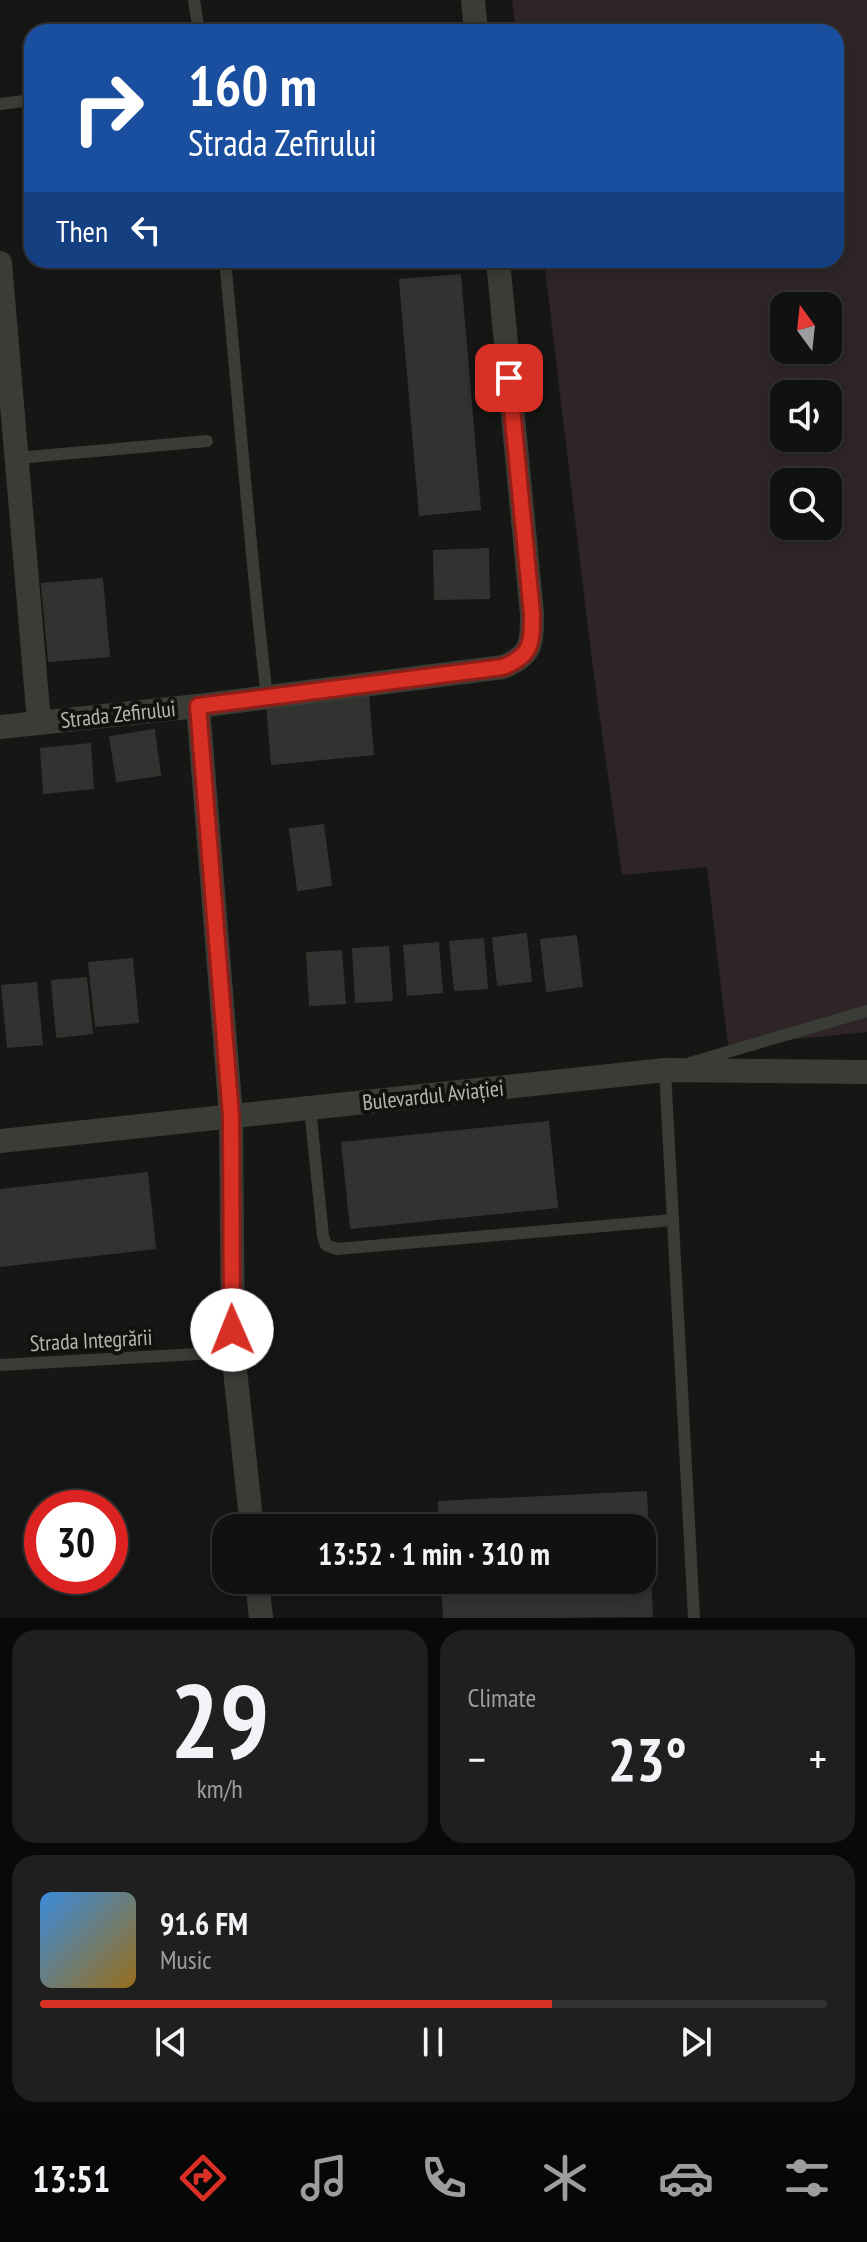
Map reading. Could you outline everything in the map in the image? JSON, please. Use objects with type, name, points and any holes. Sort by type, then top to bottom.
[{"type":"street","points":[[473,0],[475,24]]},
{"type":"street","points":[[0,263],[39,722]]},
{"type":"street","name":"Strada Zefirului","points":[[0,727],[198,706],[503,667],[521,660],[532,640],[532,614],[499,268]]},
{"type":"street","points":[[198,706],[231,1116],[233,1352],[250,1514]]},
{"type":"street","name":"Bulevardul Aviației","points":[[0,1141],[665,1070],[867,1072]]},
{"type":"street","points":[[258,1594],[261,1618]]},
{"type":"lane","points":[[194,0],[198,24]]},
{"type":"lane","points":[[0,104],[24,101]]},
{"type":"lane","points":[[226,268],[252,571],[267,697]]},
{"type":"lane","points":[[17,458],[207,441]]},
{"type":"lane","points":[[694,1618],[665,1070],[867,1011]]},
{"type":"lane","points":[[310,1108],[323,1236],[326,1245],[337,1249],[673,1220]]},
{"type":"lane","name":"Strada Integrării","points":[[0,1365],[233,1352]]},
{"type":"shaded area","points":[[512,0],[867,0],[867,1032],[728,1046],[707,867],[622,875],[592,661],[545,268],[844,268],[844,24],[515,24]]},
{"type":"building","points":[[460,275],[480,509],[420,515],[400,280]]},
{"type":"building","points":[[488,549],[489,598],[435,599],[434,551]]},
{"type":"building","points":[[102,579],[109,656],[49,661],[42,584]]},
{"type":"building","points":[[368,694],[373,754],[272,764],[267,704]]},
{"type":"building","points":[[154,730],[160,775],[117,781],[110,737]]},
{"type":"building","points":[[90,744],[93,788],[44,793],[41,749]]},
{"type":"building","points":[[323,825],[331,885],[298,890],[290,829]]},
{"type":"building","points":[[526,934],[531,981],[498,985],[493,938]]},
{"type":"building","points":[[576,936],[582,986],[547,991],[541,940]]},
{"type":"building","points":[[483,939],[487,988],[455,990],[450,942]]},
{"type":"building","points":[[438,943],[442,992],[408,995],[404,946]]},
{"type":"building","points":[[388,947],[392,1000],[356,1002],[353,949]]},
{"type":"building","points":[[341,951],[345,1003],[310,1005],[307,953]]},
{"type":"building","points":[[132,959],[138,1022],[96,1026],[89,963]]},
{"type":"building","points":[[86,978],[92,1033],[57,1037],[52,981]]},
{"type":"building","points":[[36,983],[42,1044],[8,1047],[2,986]]},
{"type":"building","points":[[548,1122],[557,1207],[351,1228],[342,1143]]},
{"type":"building","points":[[147,1173],[155,1248],[0,1266],[0,1190]]},
{"type":"building","points":[[646,1492],[647,1514],[439,1514],[439,1502]]},
{"type":"building","points":[[443,1594],[651,1594],[652,1616],[444,1618]]},
{"type":"route","points":[[232,1330],[231,1116],[198,706],[503,667],[521,660],[532,640],[532,614],[509,378]]}]
